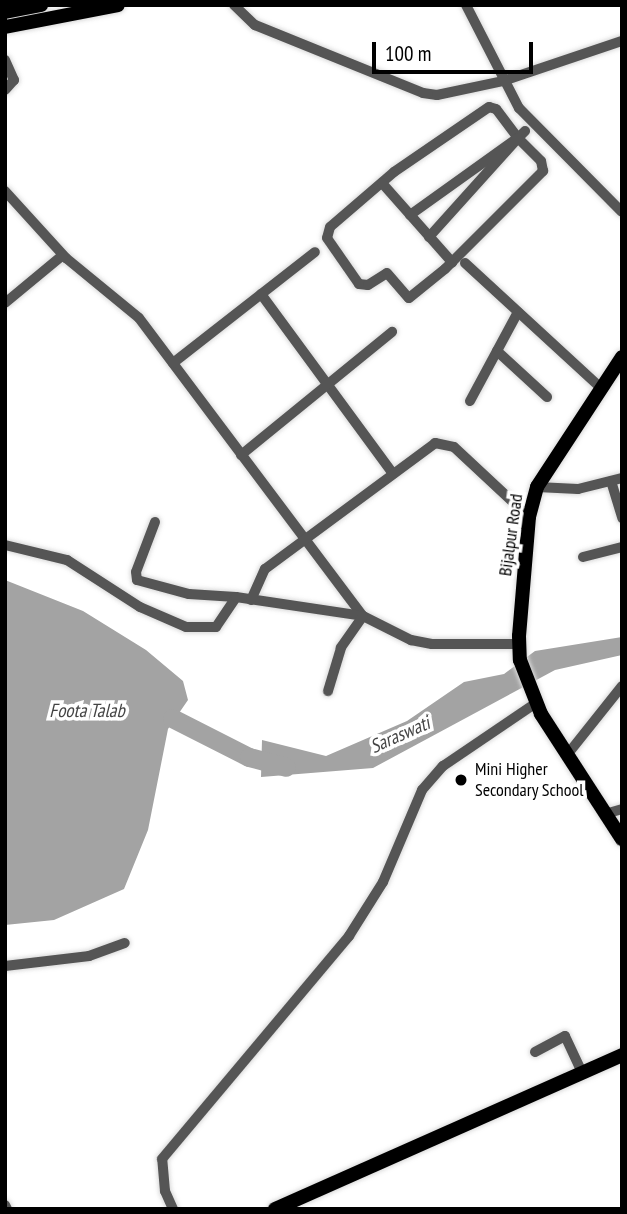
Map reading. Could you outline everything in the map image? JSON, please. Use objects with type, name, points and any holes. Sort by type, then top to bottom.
[{"type":"main road","points":[[5,12],[41,5]]},
{"type":"main road","points":[[5,27],[118,5]]},
{"type":"main road","name":"Bijalpur Road","points":[[622,357],[537,487],[529,517],[519,644],[520,660],[534,699],[622,839]]},
{"type":"main road","points":[[281,1207],[581,1070],[622,1055]]},
{"type":"street","points":[[234,5],[255,24],[423,93],[437,95],[503,80],[622,41]]},
{"type":"street","points":[[466,5],[503,80],[526,130],[541,162],[543,171],[452,262],[409,298],[387,273],[368,285],[359,284],[325,232],[382,183],[489,107],[526,130],[622,212]]},
{"type":"street","points":[[5,60],[15,80],[5,90]]},
{"type":"street","points":[[410,215],[526,130]]},
{"type":"street","points":[[429,236],[526,130]]},
{"type":"street","points":[[382,183],[452,262]]},
{"type":"street","points":[[5,191],[63,255],[139,318],[363,616]]},
{"type":"street","points":[[173,363],[315,252]]},
{"type":"street","points":[[5,303],[63,255]]},
{"type":"street","points":[[465,263],[602,389]]},
{"type":"street","points":[[261,294],[393,474]]},
{"type":"street","points":[[470,401],[518,312]]},
{"type":"street","points":[[241,456],[392,332]]},
{"type":"street","points":[[497,352],[547,397]]},
{"type":"street","points":[[251,600],[260,574],[435,443],[446,442],[529,517]]},
{"type":"street","points":[[537,487],[579,489],[616,480],[622,518]]},
{"type":"street","points":[[155,522],[136,572],[137,580],[189,594],[236,597],[363,616],[399,635],[432,644],[519,644]]},
{"type":"street","points":[[5,545],[66,560],[140,607],[186,627],[216,627],[236,597]]},
{"type":"street","points":[[583,557],[622,547]]},
{"type":"street","points":[[328,691],[341,648],[363,616]]},
{"type":"street","points":[[567,755],[622,686]]},
{"type":"street","points":[[173,1209],[165,1191],[162,1159],[349,936],[383,882],[422,789],[443,766],[534,699]]},
{"type":"street","points":[[605,814],[622,809]]},
{"type":"street","points":[[5,966],[89,956],[125,943]]},
{"type":"street","points":[[535,1052],[565,1036],[581,1070]]},
{"type":"water","name":"Foota Talab","points":[[5,580],[83,611],[146,650],[183,681],[188,700],[168,729],[148,830],[124,889],[54,920],[5,925]]},
{"type":"water","points":[[622,637],[622,655],[555,670],[373,768],[261,777],[262,740],[326,756],[407,721],[464,682],[504,674],[535,651]]},
{"type":"waterway","name":"Saraswati","points":[[172,718],[249,757],[286,767]]},
{"type":"place","name":"Mini Higher Secondary School","points":[[461,780]]}]
